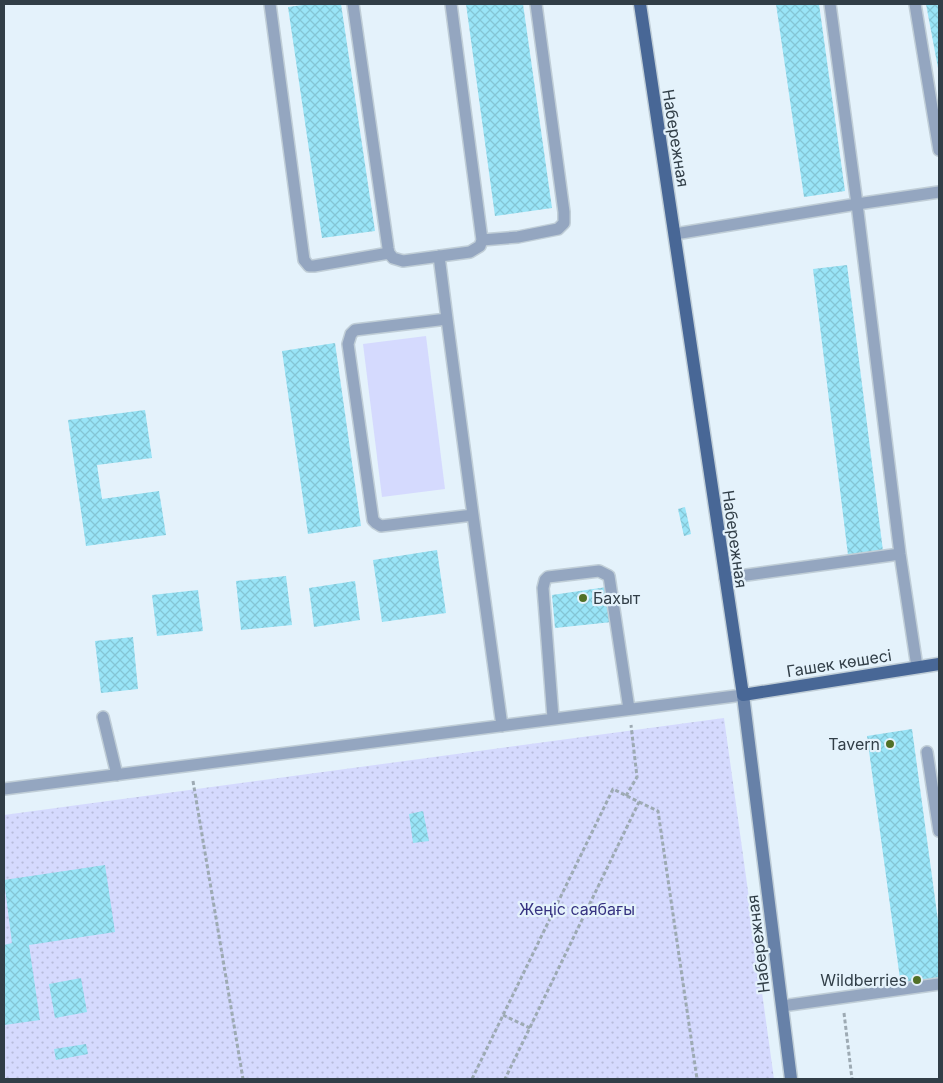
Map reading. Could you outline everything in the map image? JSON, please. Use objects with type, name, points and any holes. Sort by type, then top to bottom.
[{"type":"main road","name":"Набережная","points":[[640,4],[743,695]]},
{"type":"main road","name":"Гашек көшесі","points":[[743,695],[939,664]]},
{"type":"street","name":"Набережная","points":[[743,695],[792,1079]]},
{"type":"lane","points":[[270,4],[304,260],[309,266],[314,266],[389,253]]},
{"type":"lane","points":[[352,4],[389,253],[397,260],[476,250],[482,240],[451,4]]},
{"type":"lane","points":[[482,240],[518,237],[558,230],[564,223],[536,4]]},
{"type":"lane","points":[[830,4],[858,204],[900,554],[917,667]]},
{"type":"lane","points":[[915,4],[939,150]]},
{"type":"lane","points":[[675,234],[939,192]]},
{"type":"lane","points":[[439,256],[502,726]]},
{"type":"lane","points":[[447,319],[355,330],[351,334],[348,344],[374,522],[381,526],[473,515]]},
{"type":"lane","points":[[725,578],[900,554]]},
{"type":"lane","points":[[553,718],[543,583],[548,577],[562,575],[599,571],[610,576],[629,709]]},
{"type":"lane","points":[[4,789],[743,695]]},
{"type":"lane","points":[[103,717],[117,775]]},
{"type":"lane","points":[[927,752],[939,831]]},
{"type":"lane","points":[[782,1006],[939,984]]},
{"type":"path","points":[[626,796],[637,777],[629,709]]},
{"type":"path","points":[[190,765],[243,1079]]},
{"type":"path","points":[[472,1079],[613,789],[658,811],[697,1079]]},
{"type":"path","points":[[505,1079],[640,802]]},
{"type":"path","points":[[842,998],[852,1079]]},
{"type":"path","points":[[503,1015],[530,1028]]},
{"type":"green space","points":[[426,336],[445,489],[382,497],[363,344]]},
{"type":"green space","name":"Жеңіс саябағы","points":[[724,718],[774,1079],[4,1079],[4,815]]},
{"type":"building","points":[[310,4],[341,4],[375,231],[322,238],[288,7]]},
{"type":"building","points":[[466,4],[523,4],[552,208],[495,216]]},
{"type":"building","points":[[776,4],[819,4],[845,191],[804,197]]},
{"type":"building","points":[[926,4],[939,4],[939,68],[938,68]]},
{"type":"building","points":[[847,265],[883,551],[848,555],[813,269]]},
{"type":"building","points":[[335,343],[361,526],[308,534],[282,351]]},
{"type":"building","points":[[145,410],[152,458],[97,465],[102,499],[159,491],[166,535],[86,546],[68,420]]},
{"type":"building","points":[[685,507],[691,534],[684,536],[678,509]]},
{"type":"building","points":[[437,550],[446,613],[382,622],[373,560]]},
{"type":"building","points":[[286,576],[292,625],[241,630],[236,581]]},
{"type":"building","points":[[355,581],[360,620],[314,627],[309,588]]},
{"type":"building","points":[[607,587],[612,622],[555,628],[552,595]]},
{"type":"building","points":[[198,590],[203,631],[157,636],[152,595]]},
{"type":"building","points":[[133,637],[138,689],[101,693],[95,641]]},
{"type":"building","points":[[912,729],[939,928],[939,980],[901,986],[867,736]]},
{"type":"building","points":[[423,811],[429,841],[413,843],[409,814]]},
{"type":"building","points":[[105,865],[115,932],[29,945],[40,1020],[4,1025],[4,945],[12,943],[4,880]]},
{"type":"building","points":[[81,978],[87,1012],[55,1018],[49,984]]},
{"type":"building","points":[[86,1044],[88,1054],[56,1060],[54,1049]]},
{"type":"place","name":"Бахыт","points":[[583,598]]},
{"type":"place","name":"Tavern","points":[[890,744]]},
{"type":"place","name":"Wildberries","points":[[917,980]]}]
